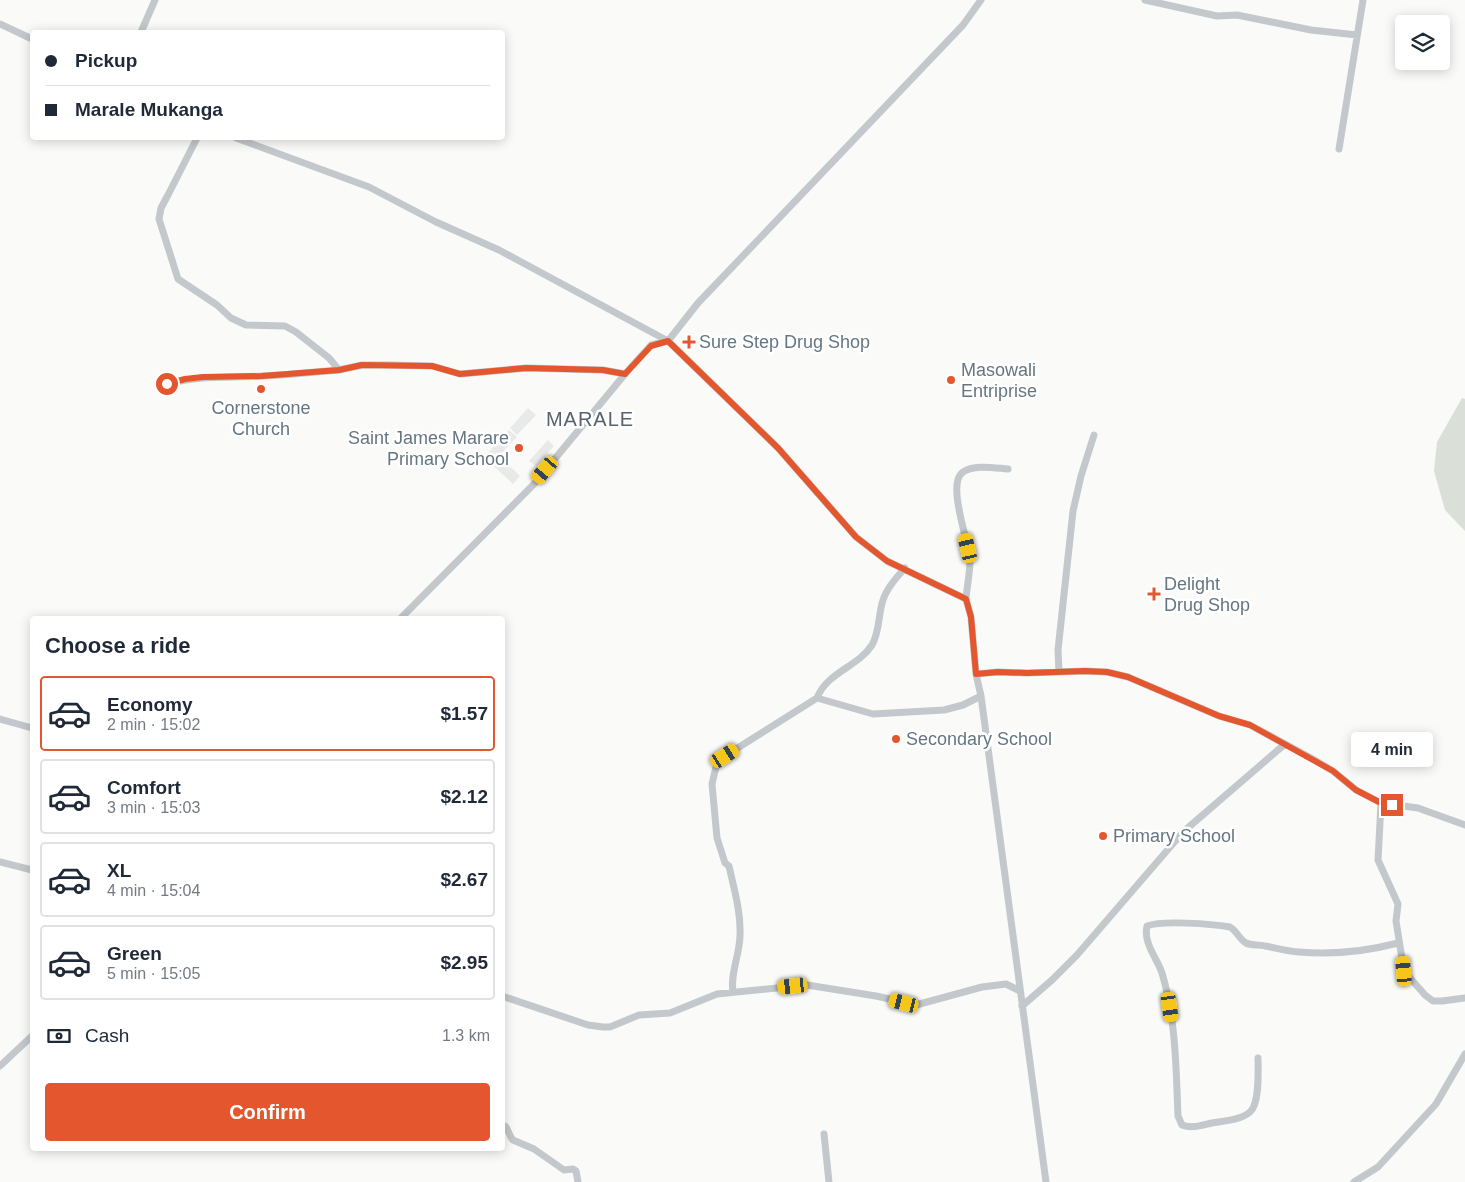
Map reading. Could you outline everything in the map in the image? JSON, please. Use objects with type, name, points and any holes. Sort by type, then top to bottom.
[{"type":"street","points":[[142,30],[155,0]]},
{"type":"street","points":[[403,616],[534,484],[625,374],[651,346],[668,341],[698,303],[963,26],[981,0]]},
{"type":"street","points":[[1145,0],[1217,16],[1237,16],[1311,30],[1357,35]]},
{"type":"street","points":[[1339,148],[1363,0]]},
{"type":"street","points":[[0,24],[30,38]]},
{"type":"street","points":[[196,140],[161,208],[159,219],[178,279],[216,305],[231,318],[246,325],[285,326],[296,332],[329,358],[339,370]]},
{"type":"street","points":[[241,140],[369,187],[436,222],[499,250],[668,341],[778,448],[856,537],[887,561],[966,599]]},
{"type":"street","points":[[167,384],[203,377],[262,376],[339,370],[362,365],[432,366],[460,374],[526,368],[603,370],[625,374]]},
{"type":"street","points":[[1058,672],[1059,632],[1073,511],[1081,476],[1094,435]]},
{"type":"street","points":[[1008,469],[973,468],[959,475],[959,510],[970,560],[966,599],[971,617],[976,674],[981,696],[1046,1182]]},
{"type":"street","points":[[733,992],[732,979],[740,936],[740,923],[729,866],[725,863],[717,838],[712,784],[714,772],[725,756],[817,698],[830,679],[849,667],[871,646],[877,633],[881,604],[885,594],[905,568]]},
{"type":"street","points":[[976,674],[998,672],[1107,672],[1128,677],[1219,716],[1250,725],[1333,771],[1356,790],[1381,803],[1418,808],[1465,825]]},
{"type":"street","points":[[817,698],[873,714],[944,710],[981,696]]},
{"type":"street","points":[[0,719],[30,727]]},
{"type":"street","points":[[1022,1006],[1077,956],[1184,832],[1286,744]]},
{"type":"street","points":[[1381,803],[1378,860],[1398,904],[1396,921],[1398,943],[1404,971],[1425,995],[1433,1000],[1442,1001],[1465,998]]},
{"type":"street","points":[[0,862],[30,870]]},
{"type":"street","points":[[1258,1058],[1258,1084],[1250,1112],[1237,1118],[1192,1127],[1182,1125],[1178,1116],[1176,1054],[1170,1007],[1162,972],[1146,938],[1147,926],[1167,924],[1230,927],[1234,929],[1244,942],[1251,945],[1262,945],[1297,952],[1312,953],[1367,949],[1398,943]]},
{"type":"street","points":[[505,997],[588,1025],[603,1028],[639,1015],[670,1013],[717,994],[807,985],[876,996],[916,1006],[982,987],[1006,984],[1020,991]]},
{"type":"street","points":[[0,1066],[30,1038]]},
{"type":"street","points":[[1354,1182],[1378,1167],[1436,1104],[1465,1054]]},
{"type":"street","points":[[505,1126],[513,1140],[534,1149],[564,1170],[576,1170],[578,1182]]},
{"type":"street","points":[[824,1134],[829,1182]]},
{"type":"shaded area","points":[[1462,398],[1465,399],[1465,531],[1445,510],[1434,471],[1437,442]]},
{"type":"shaded area","points":[[528,408],[536,415],[517,435],[510,428]]},
{"type":"shaded area","points":[[509,430],[517,437],[499,456],[520,476],[513,484],[484,457]]},
{"type":"shaded area","points":[[548,440],[554,446],[536,466],[529,461]]},
{"type":"place","name":"Sure Step Drug Shop","points":[[689,342]]},
{"type":"place","name":"Masowali Entriprise","points":[[951,380]]},
{"type":"place","name":"Cornerstone Church","points":[[261,389]]},
{"type":"place","name":"Saint James Marare Primary School","points":[[519,448]]},
{"type":"place","name":"Delight Drug Shop","points":[[1154,594]]},
{"type":"place","name":"Secondary School","points":[[896,739]]},
{"type":"place","name":"Primary School","points":[[1103,836]]},
{"type":"district","name":"MARALE","points":[[590,419]]},
{"type":"route","points":[[167,384],[203,377],[262,376],[339,370],[362,365],[432,366],[460,374],[526,368],[603,370],[625,374],[651,346],[668,341],[778,448],[856,537],[887,561],[966,599],[971,617],[976,674],[1085,671],[1107,672],[1128,677],[1219,716],[1250,725],[1333,771],[1356,790],[1381,803],[1392,805]]}]
